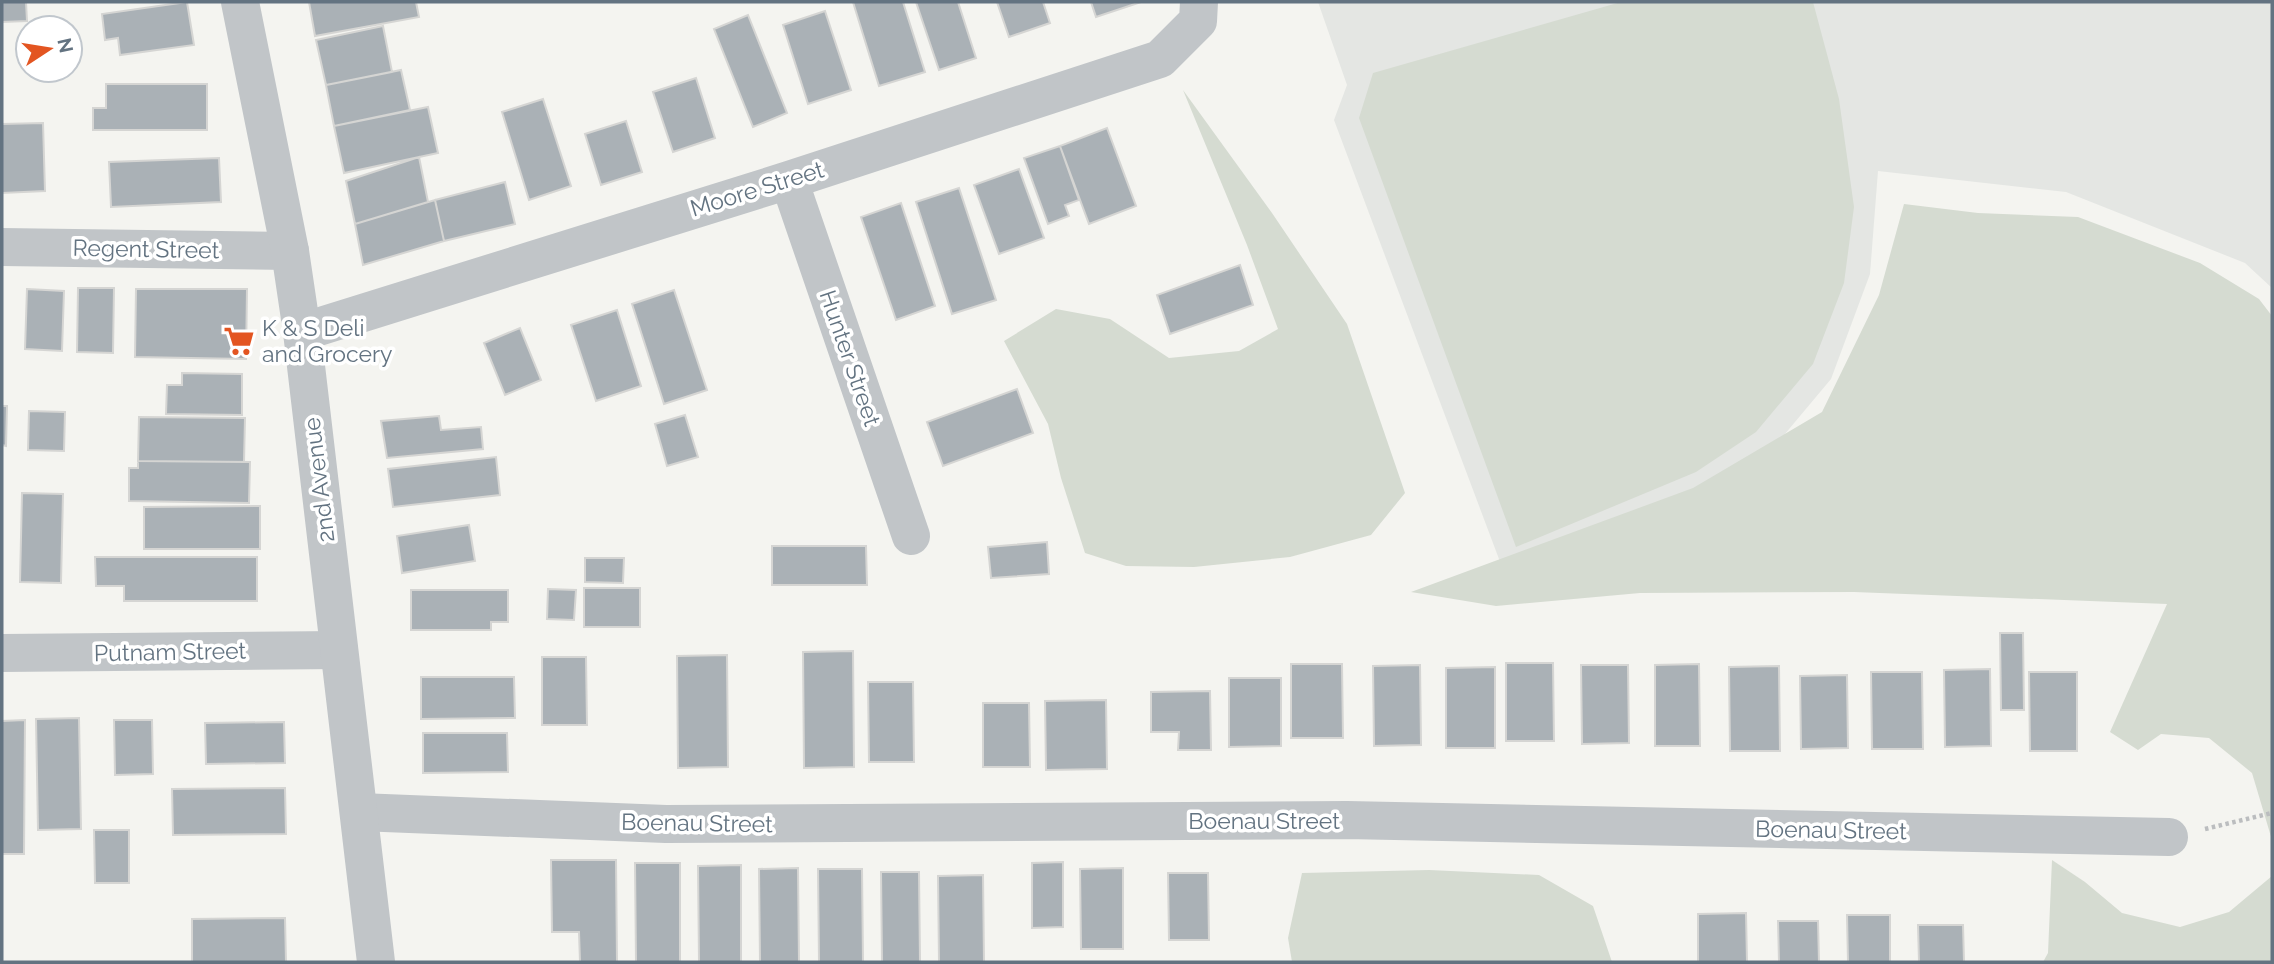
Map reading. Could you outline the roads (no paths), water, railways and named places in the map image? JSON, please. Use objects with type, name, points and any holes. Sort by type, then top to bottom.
[{"type":"street","name":"2nd Avenue","points":[[240,2],[290,251],[302,332],[376,962]]},
{"type":"street","name":"Moore Street","points":[[302,332],[789,180],[1160,59],[1198,11]]},
{"type":"street","name":"Hunter Street","points":[[789,180],[911,536]]},
{"type":"street","name":"Regent Street","points":[[2,247],[290,251]]},
{"type":"street","name":"Putnam Street","points":[[2,653],[339,650]]},
{"type":"street","name":"Boenau Street","points":[[359,812],[666,824],[1348,820],[2169,837]]},
{"type":"place","name":"K & S Deli and Grocery","points":[[239,341]]}]
